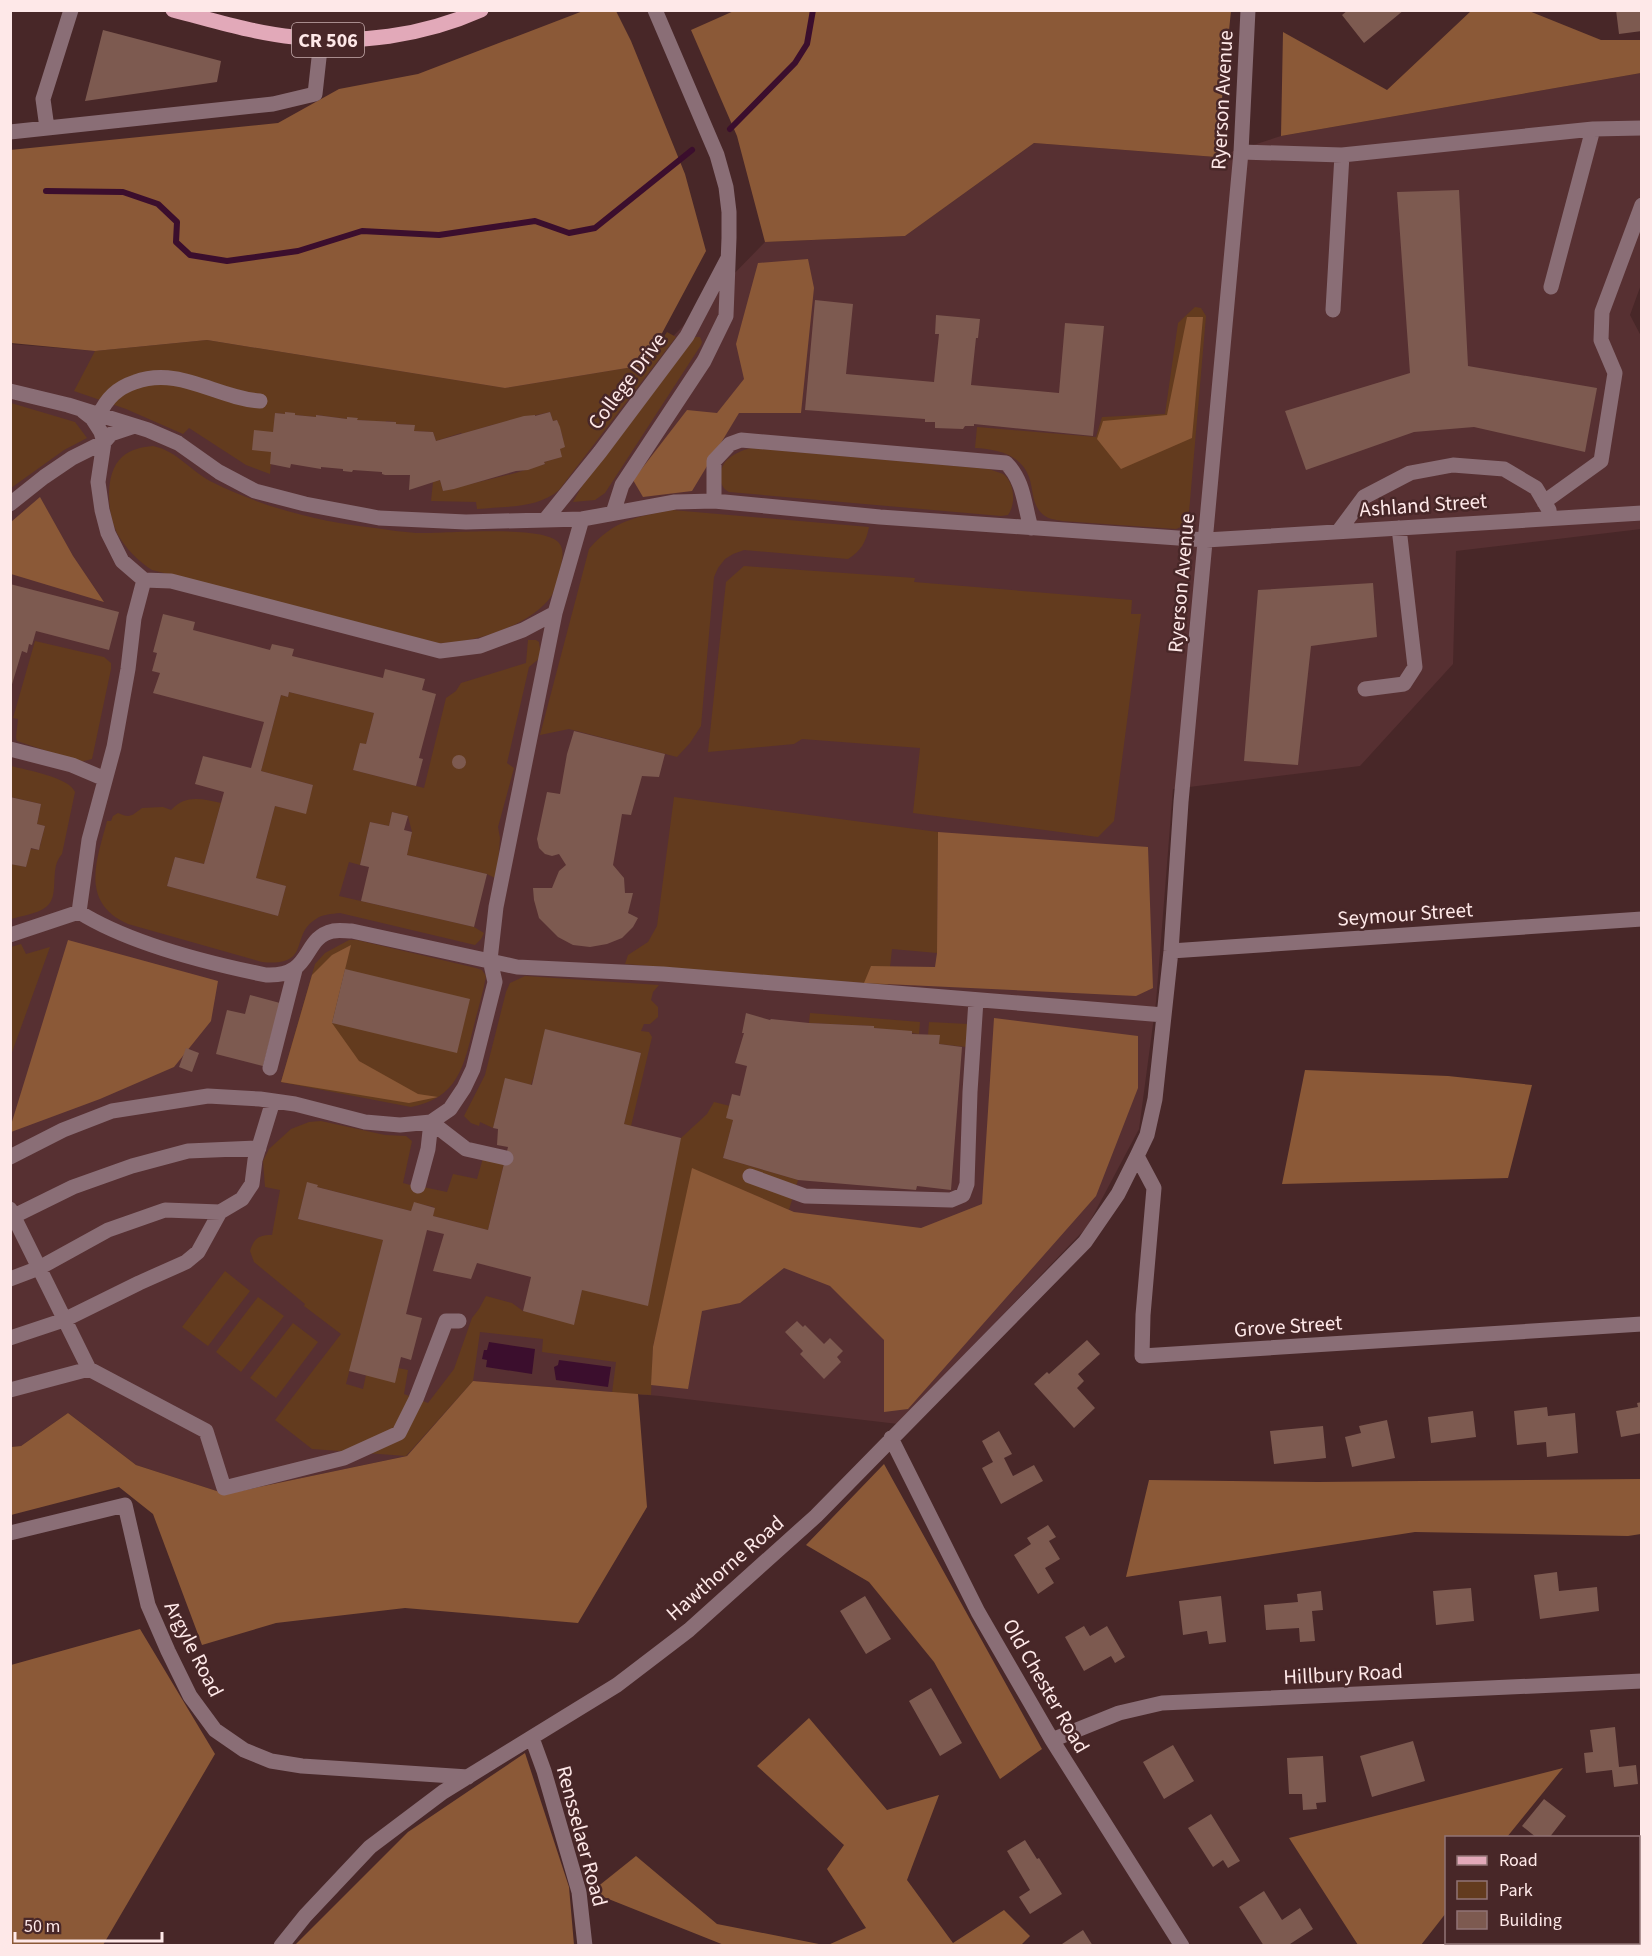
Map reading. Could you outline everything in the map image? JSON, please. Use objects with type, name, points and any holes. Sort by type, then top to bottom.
[{"type":"main road","name":"CR 506","points":[[173,10],[264,33],[321,40],[353,40],[406,33],[447,23],[481,10]]},
{"type":"street","points":[[46,128],[43,99],[71,10]]},
{"type":"street","name":"College Drive","points":[[613,513],[622,485],[704,361],[726,316],[729,212],[726,187],[717,155],[655,10]]},
{"type":"street","name":"Ryerson Avenue","points":[[1137,1156],[1147,1135],[1155,1099],[1171,951],[1181,802],[1241,152],[1248,10]]},
{"type":"street","points":[[10,132],[273,104],[315,94],[321,40]]},
{"type":"street","points":[[1241,152],[1342,155],[1593,129],[1641,128]]},
{"type":"street","points":[[1551,287],[1593,129]]},
{"type":"street","points":[[1333,310],[1342,155]]},
{"type":"street","points":[[1544,502],[1601,461],[1615,373],[1601,340],[1602,312],[1641,205]]},
{"type":"street","name":"College Drive","points":[[544,520],[600,452],[687,336],[729,257]]},
{"type":"street","points":[[99,415],[106,400],[123,386],[148,377],[175,377],[246,400],[260,402]]},
{"type":"street","name":"Ashland Street","points":[[10,391],[81,409],[135,426],[178,443],[219,472],[255,491],[306,504],[379,518],[466,522],[582,519],[675,502],[714,501],[880,517],[1206,540],[1641,513]]},
{"type":"street","points":[[81,409],[93,418],[104,442],[98,482],[108,533],[122,561],[144,580],[171,582],[440,651],[480,646],[523,630],[555,613]]},
{"type":"street","points":[[10,504],[72,458],[104,442],[111,434],[135,426]]},
{"type":"street","points":[[714,501],[714,461],[729,444],[741,440],[1006,463],[1016,473],[1021,484],[1030,528]]},
{"type":"street","points":[[1338,532],[1364,497],[1410,473],[1453,465],[1504,470],[1536,488],[1553,518]]},
{"type":"street","points":[[10,1157],[63,1130],[112,1111],[208,1096],[260,1098],[365,1122],[400,1125],[431,1122],[450,1109],[473,1069],[495,982],[490,960],[496,907],[555,613],[582,519]]},
{"type":"street","points":[[1365,689],[1404,684],[1415,667],[1400,528]]},
{"type":"street","points":[[79,912],[89,840],[114,747],[128,669],[134,618],[144,580]]},
{"type":"street","points":[[10,749],[72,765],[105,779]]},
{"type":"street","points":[[10,935],[79,912],[99,924],[140,941],[199,958],[266,975],[295,970]]},
{"type":"street","name":"Seymour Street","points":[[1171,951],[1641,919]]},
{"type":"street","points":[[270,1068],[295,970],[321,937],[333,931],[352,931],[517,967],[663,974],[1164,1016]]},
{"type":"street","points":[[750,1176],[805,1196],[951,1200],[963,1195],[967,1184],[976,1000]]},
{"type":"street","points":[[10,1338],[64,1320],[186,1262],[198,1252],[220,1212],[242,1199],[252,1184],[259,1148],[273,1101]]},
{"type":"street","points":[[431,1122],[466,1149],[506,1158]]},
{"type":"street","points":[[418,1186],[428,1149],[431,1122]]},
{"type":"street","points":[[259,1148],[188,1151],[132,1166],[73,1187],[12,1215],[89,1369],[206,1431],[224,1488],[344,1458],[399,1434],[416,1399],[446,1321],[459,1322]]},
{"type":"street","name":"Grove Street","points":[[1137,1156],[1154,1188],[1142,1356],[1641,1324]]},
{"type":"street","name":"Hawthorne Road","points":[[281,1946],[305,1916],[370,1847],[443,1792],[617,1684],[688,1630],[816,1516],[1085,1242],[1119,1194],[1137,1156]]},
{"type":"street","points":[[10,1279],[39,1268],[108,1230],[165,1210],[220,1212]]},
{"type":"street","points":[[10,1390],[89,1369]]},
{"type":"street","name":"Old Chester Road","points":[[891,1438],[978,1612],[1052,1740],[1182,1946]]},
{"type":"street","name":"Argyle Road","points":[[10,1533],[125,1504],[148,1605],[168,1651],[190,1696],[215,1730],[244,1750],[270,1761],[302,1766],[468,1777]]},
{"type":"street","name":"Hillbury Road","points":[[1052,1740],[1119,1713],[1162,1703],[1641,1681]]},
{"type":"street","name":"Rensselaer Road","points":[[532,1738],[544,1771],[579,1892],[585,1946]]},
{"type":"shaded area","points":[[736,10],[1231,11],[1216,157],[1034,143],[905,236],[765,242],[737,136],[691,30]]},
{"type":"shaded area","points":[[583,11],[616,11],[631,41],[685,174],[706,251],[645,365],[505,388],[207,340],[95,351],[11,343],[10,150],[278,123],[339,89],[418,74]]},
{"type":"shaded area","points":[[1471,11],[1529,11],[1601,40],[1641,40],[1641,73],[1281,136],[1283,32],[1387,90]]},
{"type":"shaded area","points":[[1641,73],[1642,282],[1630,315],[1642,338],[1641,529],[1456,551],[1453,664],[1360,766],[1173,789],[1156,1002],[1139,1129],[1087,1227],[898,1424],[660,1396],[473,1381],[407,1456],[226,1494],[136,1465],[68,1413],[21,1446],[11,1447],[10,344],[95,351],[645,365],[765,242],[905,236],[1034,143],[1216,157],[1281,136]]},
{"type":"shaded area","points":[[808,259],[814,288],[801,413],[739,413],[692,491],[643,497],[633,480],[687,410],[717,413],[744,379],[736,344],[758,263]]},
{"type":"shaded area","points":[[1187,317],[1203,317],[1192,438],[1121,469],[1097,439],[1103,421],[1167,415]]},
{"type":"shaded area","points":[[40,497],[73,556],[104,602],[11,574],[11,522]]},
{"type":"shaded area","points":[[938,832],[1148,847],[1153,988],[1136,996],[864,983],[871,966],[935,967]]},
{"type":"shaded area","points":[[68,940],[218,981],[211,1021],[174,1067],[100,1099],[11,1132],[11,1125]]},
{"type":"shaded area","points":[[351,945],[332,1023],[359,1061],[418,1094],[438,1097],[409,1103],[281,1082],[312,975],[332,955]]},
{"type":"shaded area","points":[[994,1018],[1138,1036],[1138,1088],[1096,1196],[908,1409],[884,1412],[884,1340],[830,1286],[784,1268],[740,1303],[702,1311],[688,1389],[651,1385],[653,1347],[692,1168],[794,1212],[921,1228],[982,1204]]},
{"type":"shaded area","points":[[1305,1070],[1448,1076],[1532,1085],[1508,1178],[1282,1184]]},
{"type":"shaded area","points":[[489,1342],[535,1349],[532,1374],[486,1367],[487,1360],[482,1359]]},
{"type":"shaded area","points":[[559,1360],[611,1367],[608,1387],[556,1380],[554,1367],[558,1365]]},
{"type":"shaded area","points":[[473,1381],[638,1394],[647,1507],[578,1623],[405,1608],[276,1623],[202,1645],[153,1514],[119,1487],[11,1515],[11,1447],[21,1446],[68,1413],[136,1465],[226,1494],[407,1456]]},
{"type":"shaded area","points":[[884,1464],[1042,1749],[1000,1779],[934,1662],[869,1582],[806,1545]]},
{"type":"shaded area","points":[[1641,1479],[1641,1534],[1628,1536],[1415,1532],[1126,1577],[1149,1480],[1318,1482]]},
{"type":"shaded area","points":[[140,1629],[215,1754],[103,1945],[11,1945],[11,1665]]},
{"type":"shaded area","points":[[809,1718],[887,1810],[939,1795],[907,1880],[953,1943],[1004,1910],[1030,1936],[1021,1945],[828,1945],[866,1928],[827,1869],[844,1845],[757,1766]]},
{"type":"shaded area","points":[[525,1753],[569,1887],[574,1945],[295,1945],[408,1832]]},
{"type":"shaded area","points":[[1563,1768],[1508,1836],[1445,1836],[1445,1914],[1421,1945],[1358,1945],[1289,1838]]},
{"type":"shaded area","points":[[636,1856],[717,1924],[824,1945],[724,1945],[591,1892]]},
{"type":"green space","points":[[1195,307],[1201,308],[1206,316],[1188,524],[1176,529],[1062,521],[1049,518],[1037,508],[1029,477],[1020,463],[1007,454],[975,448],[977,427],[1096,437],[1102,417],[1165,414],[1178,323]]},
{"type":"green space","points":[[667,332],[676,337],[559,490],[541,501],[509,507],[477,509],[476,502],[431,501],[433,482],[440,480],[443,491],[519,472],[561,457],[560,449],[563,438],[557,420],[553,421],[550,412],[436,441],[433,432],[414,431],[414,425],[357,420],[357,418],[275,413],[270,474],[246,465],[189,428],[183,434],[126,409],[74,391],[95,351],[207,340],[505,388],[645,365]]},
{"type":"green space","points":[[695,337],[700,337],[701,345],[605,493],[595,500],[573,502],[586,479]]},
{"type":"green space","points":[[11,403],[75,422],[87,438],[64,450],[11,488]]},
{"type":"green space","points":[[153,446],[170,452],[206,479],[233,492],[273,507],[313,518],[416,533],[492,531],[550,537],[559,543],[562,552],[562,563],[555,589],[543,606],[517,624],[484,636],[438,643],[152,570],[132,554],[117,533],[111,515],[109,493],[112,473],[122,457],[137,449]]},
{"type":"green space","points":[[751,448],[989,469],[1003,474],[1010,483],[1013,494],[1011,510],[1008,515],[1001,516],[729,492],[721,483],[720,474],[725,462],[740,451]]},
{"type":"green space","points":[[672,510],[869,527],[862,546],[848,559],[744,550],[725,559],[714,577],[701,726],[677,757],[569,729],[540,735],[589,549],[607,532],[626,521]]},
{"type":"green space","points":[[744,566],[915,578],[914,582],[1132,600],[1131,614],[1141,614],[1114,821],[1098,837],[913,813],[920,748],[802,739],[794,744],[708,752],[726,582]]},
{"type":"green space","points":[[528,640],[539,642],[541,657],[529,667],[507,763],[514,768],[498,827],[500,838],[497,879],[487,874],[407,855],[412,832],[408,816],[392,812],[389,826],[370,822],[360,865],[349,862],[339,896],[474,927],[484,933],[475,945],[340,913],[322,916],[308,926],[294,955],[288,960],[262,962],[128,924],[113,915],[103,904],[97,892],[95,879],[99,850],[107,821],[111,821],[118,813],[129,816],[142,808],[163,807],[171,810],[182,802],[201,799],[221,803],[204,864],[175,857],[167,886],[278,916],[286,886],[256,878],[275,806],[305,813],[313,785],[261,771],[281,695],[288,697],[289,692],[374,713],[366,744],[360,744],[353,770],[424,788],[446,698],[456,691],[461,683],[526,663]]},
{"type":"green space","points":[[35,641],[104,657],[111,663],[92,759],[80,762],[17,741],[18,719],[13,718]]},
{"type":"green space","points":[[11,766],[56,778],[65,782],[75,792],[62,854],[56,867],[53,896],[50,902],[38,911],[11,919],[11,864],[26,867],[30,849],[39,850],[45,826],[37,824],[41,804],[11,797]]},
{"type":"green space","points":[[674,797],[938,832],[937,953],[892,949],[888,985],[625,964],[628,955],[648,942],[657,926]]},
{"type":"green space","points":[[349,940],[476,968],[482,970],[486,976],[462,1067],[449,1088],[427,1103],[411,1107],[281,1082],[315,964],[325,953]]},
{"type":"green space","points":[[21,944],[26,954],[50,947],[11,1055],[11,947]]},
{"type":"green space","points":[[525,976],[659,985],[653,992],[651,1000],[658,1007],[658,1017],[650,1024],[644,1024],[641,1031],[649,1032],[652,1037],[631,1126],[624,1124],[641,1053],[548,1030],[531,1085],[505,1079],[493,1128],[480,1122],[479,1126],[471,1123],[464,1116],[485,1075],[506,992],[510,983]]},
{"type":"green space","points":[[810,1013],[920,1022],[919,1034],[874,1028],[874,1026],[809,1023]]},
{"type":"green space","points":[[929,1022],[968,1024],[966,1047],[939,1044],[939,1035],[928,1035]]},
{"type":"green space","points":[[714,1102],[730,1106],[733,1120],[723,1158],[798,1180],[789,1210],[693,1169],[653,1347],[651,1395],[612,1393],[616,1362],[542,1352],[543,1339],[480,1332],[473,1381],[406,1456],[312,1449],[275,1420],[341,1334],[304,1306],[305,1304],[254,1262],[250,1251],[258,1238],[272,1235],[280,1190],[265,1187],[263,1161],[269,1149],[291,1129],[309,1122],[321,1121],[385,1135],[406,1136],[412,1141],[403,1183],[421,1188],[447,1192],[453,1174],[477,1179],[483,1158],[504,1163],[488,1230],[433,1216],[434,1207],[414,1203],[411,1211],[307,1183],[298,1219],[383,1240],[346,1384],[363,1389],[366,1375],[398,1368],[408,1370],[404,1394],[428,1403],[454,1369],[472,1318],[486,1296],[512,1303],[523,1311],[574,1324],[582,1290],[681,1138],[707,1114]]},
{"type":"green space","points":[[225,1271],[250,1291],[208,1346],[182,1327]]},
{"type":"green space","points":[[258,1297],[284,1316],[241,1372],[216,1352]]},
{"type":"green space","points":[[293,1323],[318,1342],[276,1398],[250,1378]]},
{"type":"building","points":[[1348,10],[1404,10],[1364,43],[1342,15]]},
{"type":"building","points":[[1616,10],[1642,10],[1642,31],[1619,34]]},
{"type":"building","points":[[103,30],[221,61],[217,82],[85,101]]},
{"type":"building","points":[[1459,190],[1468,366],[1597,388],[1585,452],[1474,427],[1414,432],[1306,470],[1285,411],[1410,373],[1397,192]]},
{"type":"building","points":[[815,300],[853,304],[846,374],[934,382],[939,334],[935,334],[936,315],[980,319],[971,385],[1059,393],[1065,323],[1104,326],[1093,436],[974,424],[974,426],[965,426],[963,429],[935,428],[935,422],[925,422],[925,419],[805,410]]},
{"type":"building","points":[[285,412],[295,413],[295,415],[347,419],[347,417],[358,418],[357,420],[415,425],[414,431],[433,432],[436,441],[524,416],[550,412],[553,421],[557,420],[560,427],[565,447],[560,449],[562,457],[528,470],[516,471],[443,491],[440,480],[409,490],[410,475],[385,475],[382,472],[353,470],[352,472],[343,471],[343,469],[321,467],[321,469],[291,464],[290,468],[270,464],[271,452],[252,450],[254,430],[273,432],[275,413],[285,414]]},
{"type":"building","points":[[1373,583],[1377,637],[1311,646],[1298,765],[1244,761],[1258,590]]},
{"type":"building","points":[[10,584],[119,612],[109,650],[36,631],[27,653],[22,651],[10,691]]},
{"type":"building","points":[[163,614],[195,622],[193,630],[270,650],[272,644],[294,649],[292,656],[383,678],[385,669],[425,679],[422,690],[436,694],[419,758],[423,759],[416,786],[353,770],[360,743],[366,744],[374,713],[289,692],[288,697],[281,695],[261,771],[313,785],[306,814],[275,806],[256,878],[286,886],[278,916],[167,886],[175,857],[204,864],[221,803],[224,792],[195,784],[203,756],[251,768],[264,722],[153,693],[160,673],[152,671],[157,653],[153,652]]},
{"type":"building","points":[[574,731],[665,754],[659,777],[642,776],[631,815],[622,814],[613,865],[624,878],[625,893],[633,893],[628,913],[638,918],[622,938],[590,947],[573,945],[558,937],[539,918],[533,888],[552,888],[559,871],[566,865],[559,854],[552,856],[545,854],[539,848],[537,839],[547,792],[560,794],[567,754]]},
{"type":"building","points":[[459,755],[464,757],[466,762],[464,767],[459,769],[454,767],[452,762],[454,757]]},
{"type":"building","points":[[10,797],[41,804],[37,824],[45,826],[39,850],[31,848],[26,867],[10,864]]},
{"type":"building","points":[[392,812],[408,816],[404,830],[412,832],[407,855],[487,874],[474,927],[361,901],[369,867],[360,865],[370,822],[389,826]]},
{"type":"building","points":[[345,969],[470,999],[457,1053],[332,1023]]},
{"type":"building","points":[[250,995],[280,1003],[263,1066],[216,1054],[227,1010],[245,1014]]},
{"type":"building","points":[[746,1013],[770,1020],[874,1026],[874,1028],[912,1031],[912,1034],[940,1035],[939,1044],[962,1047],[951,1190],[917,1186],[916,1190],[798,1180],[723,1158],[733,1120],[726,1118],[732,1094],[740,1096],[747,1066],[735,1063],[744,1033],[742,1033]]},
{"type":"building","points":[[545,1029],[641,1053],[624,1124],[681,1138],[648,1306],[582,1290],[574,1325],[523,1311],[531,1277],[477,1263],[471,1279],[433,1271],[444,1234],[427,1230],[406,1314],[422,1318],[411,1360],[401,1357],[395,1383],[349,1371],[383,1240],[298,1219],[307,1182],[318,1185],[317,1187],[411,1211],[414,1202],[435,1208],[433,1216],[488,1230],[508,1147],[497,1145],[498,1129],[493,1128],[505,1078],[532,1085]]},
{"type":"building","points":[[186,1048],[199,1053],[192,1072],[179,1067]]},
{"type":"building","points":[[797,1321],[803,1327],[805,1325],[824,1344],[830,1338],[843,1351],[837,1357],[841,1362],[824,1379],[800,1354],[803,1351],[785,1332]]},
{"type":"building","points":[[1087,1340],[1100,1354],[1078,1374],[1084,1381],[1077,1388],[1095,1408],[1074,1428],[1034,1384],[1047,1372],[1049,1374]]},
{"type":"building","points":[[1642,1402],[1642,1433],[1621,1437],[1616,1411],[1638,1407],[1637,1403]]},
{"type":"building","points":[[1547,1407],[1548,1416],[1575,1413],[1578,1453],[1547,1457],[1546,1442],[1517,1445],[1514,1411]]},
{"type":"building","points":[[1473,1411],[1476,1437],[1431,1443],[1428,1417]]},
{"type":"building","points":[[1387,1420],[1395,1458],[1352,1467],[1345,1437],[1361,1433],[1359,1426]]},
{"type":"building","points":[[1323,1426],[1326,1458],[1274,1464],[1270,1431]]},
{"type":"building","points":[[999,1431],[1012,1454],[1004,1458],[1013,1476],[1034,1465],[1043,1481],[1001,1504],[982,1468],[993,1462],[982,1441]]},
{"type":"building","points":[[1048,1525],[1056,1537],[1049,1541],[1060,1559],[1045,1568],[1054,1583],[1038,1594],[1014,1555],[1031,1544],[1027,1538]]},
{"type":"building","points":[[1557,1572],[1559,1591],[1597,1587],[1599,1611],[1540,1619],[1534,1575]]},
{"type":"building","points":[[1471,1588],[1474,1621],[1436,1625],[1433,1591]]},
{"type":"building","points":[[1321,1591],[1323,1610],[1312,1611],[1315,1641],[1300,1642],[1299,1628],[1266,1630],[1264,1605],[1298,1602],[1297,1594]]},
{"type":"building","points":[[865,1596],[891,1639],[866,1654],[840,1611]]},
{"type":"building","points":[[1221,1596],[1226,1642],[1209,1644],[1207,1631],[1183,1635],[1179,1601]]},
{"type":"building","points":[[1084,1626],[1090,1636],[1107,1626],[1125,1657],[1115,1663],[1111,1656],[1084,1671],[1065,1637]]},
{"type":"building","points":[[931,1688],[962,1743],[940,1756],[909,1701]]},
{"type":"building","points":[[1615,1727],[1619,1767],[1636,1765],[1638,1784],[1614,1787],[1612,1770],[1586,1773],[1584,1753],[1593,1752],[1590,1730]]},
{"type":"building","points":[[1413,1741],[1425,1781],[1372,1797],[1360,1756]]},
{"type":"building","points":[[1173,1745],[1194,1781],[1164,1799],[1143,1762]]},
{"type":"building","points":[[1323,1756],[1326,1802],[1316,1803],[1317,1809],[1303,1810],[1302,1794],[1289,1794],[1287,1758]]},
{"type":"building","points":[[1544,1799],[1566,1816],[1551,1836],[1534,1836],[1522,1826]]},
{"type":"building","points":[[1211,1814],[1240,1861],[1228,1868],[1223,1860],[1213,1867],[1188,1828]]},
{"type":"building","points":[[1025,1840],[1062,1894],[1030,1914],[1019,1897],[1030,1890],[1007,1851]]},
{"type":"building","points":[[1264,1891],[1282,1920],[1300,1908],[1313,1929],[1287,1946],[1264,1946],[1239,1907]]},
{"type":"building","points":[[1083,1930],[1093,1946],[1059,1946]]},
{"type":"waterway","points":[[730,129],[795,63],[807,44],[813,10]]},
{"type":"waterway","points":[[46,191],[123,192],[158,204],[177,222],[176,242],[190,255],[227,261],[298,251],[362,231],[439,235],[535,221],[569,233],[595,228],[692,150]]}]
